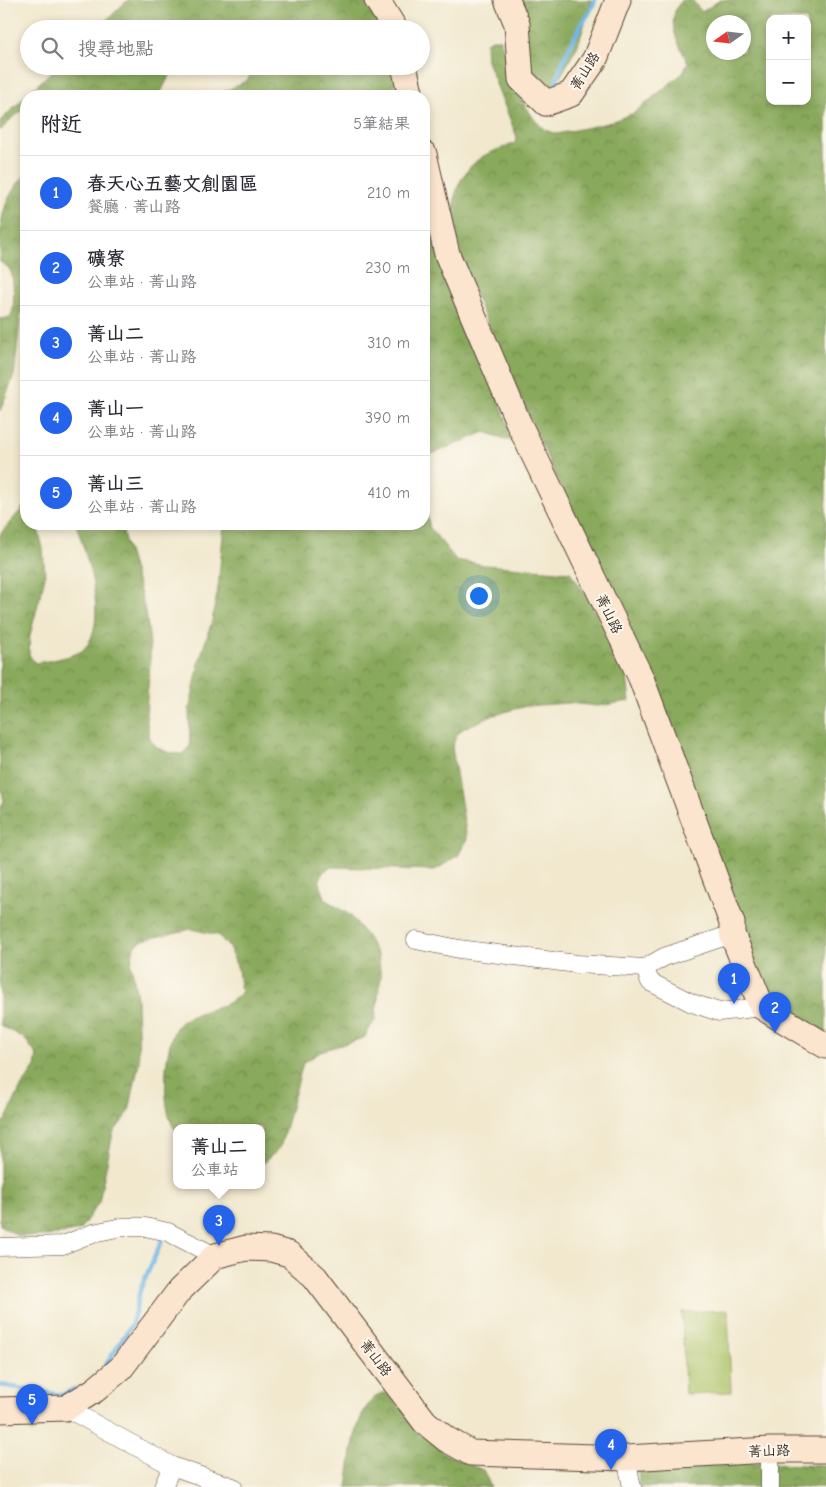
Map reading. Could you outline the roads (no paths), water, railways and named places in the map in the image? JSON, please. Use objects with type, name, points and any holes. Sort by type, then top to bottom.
[{"type":"street","points":[[377,0],[389,20]]},
{"type":"street","name":"菁山路","points":[[507,0],[517,24],[521,80],[546,103],[572,94],[594,59],[618,0]]},
{"type":"street","points":[[406,75],[410,90]]},
{"type":"street","name":"菁山路","points":[[430,180],[447,254],[523,433],[641,678],[732,924],[732,934],[762,1007]]},
{"type":"street","points":[[416,940],[459,948],[577,964],[645,968],[664,957],[732,934]]},
{"type":"street","points":[[645,968],[650,982],[692,1004],[720,1012],[762,1007],[826,1046]]},
{"type":"street","points":[[0,1247],[63,1244],[112,1229],[145,1227],[168,1232],[215,1256]]},
{"type":"street","name":"菁山路","points":[[66,1408],[95,1390],[120,1368],[179,1291],[215,1256],[246,1248],[271,1249],[289,1254],[315,1277],[425,1422],[446,1439],[471,1453],[626,1458],[770,1450],[826,1450]]},
{"type":"street","points":[[0,1410],[66,1408],[172,1466],[208,1482],[233,1487]]},
{"type":"street","points":[[770,1450],[770,1487]]},
{"type":"street","points":[[626,1458],[632,1487]]},
{"type":"street","points":[[163,1487],[172,1466]]},
{"type":"waterway","points":[[556,87],[565,56],[595,0]]},
{"type":"waterway","points":[[104,1368],[132,1324],[140,1290],[164,1236]]},
{"type":"waterway","points":[[0,1385],[62,1395],[74,1389]]},
{"type":"place","name":"春天心五藝文創園區","points":[[734,1004]]},
{"type":"place","name":"礦寮","points":[[775,1033]]},
{"type":"place","name":"菁山二","points":[[219,1246]]},
{"type":"place","name":"菁山三","points":[[32,1425]]},
{"type":"place","name":"菁山一","points":[[611,1470]]}]
